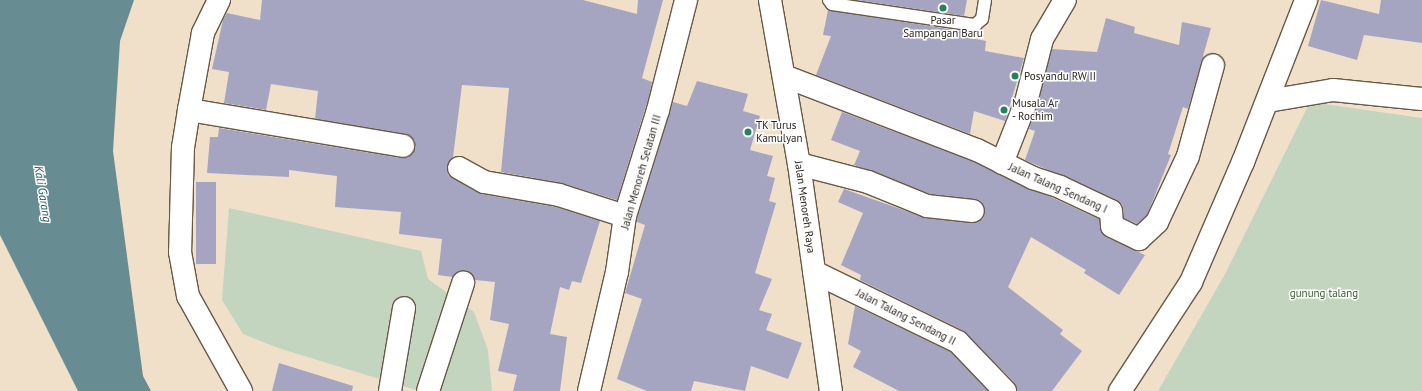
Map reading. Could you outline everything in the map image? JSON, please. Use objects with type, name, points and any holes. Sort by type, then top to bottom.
[{"type":"street","points":[[219,0],[203,33],[189,110],[180,228],[184,280],[188,296],[241,391]]},
{"type":"street","name":"Jalan Menoreh Selatan III","points":[[589,391],[613,290],[625,216],[658,110],[686,0]]},
{"type":"street","name":"Jalan Menoreh Raya","points":[[770,0],[799,164],[831,391]]},
{"type":"street","points":[[1002,163],[1026,102],[1042,39],[1065,0]]},
{"type":"street","points":[[1120,391],[1191,282],[1268,101],[1306,0]]},
{"type":"street","name":"Jalan Talang Sendang I","points":[[784,76],[1002,163],[1111,211],[1115,229],[1142,239],[1157,222],[1188,156],[1213,65]]},
{"type":"street","points":[[1268,101],[1333,90],[1422,99]]},
{"type":"street","points":[[189,110],[403,146]]},
{"type":"street","points":[[799,164],[868,182],[928,206],[973,211]]},
{"type":"street","points":[[459,168],[484,182],[559,195],[625,216]]},
{"type":"street","name":"Jalan Talang Sendang II","points":[[814,272],[958,342],[1006,391]]},
{"type":"street","points":[[428,391],[463,283]]},
{"type":"street","points":[[390,391],[404,308]]},
{"type":"lane","points":[[830,0],[832,4],[975,25],[982,19],[985,0]]},
{"type":"green space","name":"gunung talang","points":[[1310,102],[1422,118],[1422,391],[1158,391],[1225,274]]},
{"type":"green space","points":[[229,208],[421,251],[428,279],[474,312],[488,350],[492,391],[419,391],[278,348],[243,334],[222,300]]},
{"type":"water","name":"Kali Garang","points":[[0,0],[134,0],[120,41],[113,151],[143,376],[151,391],[78,391],[0,235]]},
{"type":"building","points":[[262,0],[583,0],[637,14],[638,0],[663,0],[642,78],[652,82],[649,96],[617,200],[561,183],[501,172],[509,88],[462,85],[453,157],[447,168],[448,175],[482,194],[556,207],[600,221],[581,283],[572,281],[569,290],[560,287],[550,334],[567,337],[560,391],[513,391],[517,375],[498,371],[509,324],[490,320],[495,282],[475,280],[466,271],[452,277],[438,275],[442,239],[399,234],[401,212],[335,207],[337,176],[289,170],[289,177],[207,173],[210,137],[218,137],[219,128],[401,158],[408,158],[415,148],[415,141],[405,134],[315,119],[318,91],[271,84],[266,110],[224,103],[229,72],[212,69],[223,20],[227,13],[260,20]]},
{"type":"building","name":"Pasar Sampangan Baru","points":[[856,0],[967,0],[964,16]]},
{"type":"building","points":[[1321,0],[1379,14],[1381,0],[1422,0],[1422,43],[1364,35],[1357,60],[1308,46]]},
{"type":"building","points":[[828,10],[962,31],[961,36],[986,41],[985,51],[1024,58],[1005,121],[974,111],[970,134],[816,75],[831,36],[823,35]]},
{"type":"building","points":[[1106,18],[1135,27],[1134,33],[1179,45],[1182,22],[1211,28],[1188,109],[1183,107],[1168,154],[1171,155],[1147,215],[1137,224],[1124,218],[1122,204],[1116,200],[1025,160],[1035,131],[1029,129],[1052,49],[1097,52]]},
{"type":"building","points":[[697,81],[748,94],[743,111],[760,116],[750,150],[773,156],[767,176],[775,178],[769,201],[776,203],[755,273],[772,279],[759,310],[772,314],[766,330],[802,343],[788,379],[751,366],[745,391],[694,381],[691,391],[647,391],[617,379],[642,299],[625,293],[645,225],[637,222],[637,219],[673,102],[687,106]]},
{"type":"building","points":[[842,112],[972,161],[1099,219],[1106,237],[1145,255],[1119,295],[1084,273],[1086,270],[1031,237],[1008,287],[1063,330],[1060,334],[1082,351],[1052,391],[1017,391],[1014,382],[964,331],[860,280],[861,275],[841,265],[863,213],[838,202],[844,189],[926,218],[972,223],[983,219],[985,212],[981,201],[930,194],[854,165],[860,151],[831,140]]},
{"type":"building","points":[[196,182],[216,182],[216,264],[196,264]]},
{"type":"building","points":[[855,306],[951,352],[988,391],[899,391],[853,367],[861,351],[848,344]]},
{"type":"building","points":[[279,363],[353,386],[352,391],[272,391]]},
{"type":"place","name":"Pasar Sampangan Baru","points":[[943,8]]},
{"type":"place","name":"Posyandu RW II","points":[[1015,76]]},
{"type":"place","name":"Musala Ar - Rochim","points":[[1004,110]]},
{"type":"place","name":"TK Turus Kamulyan","points":[[748,132]]}]
